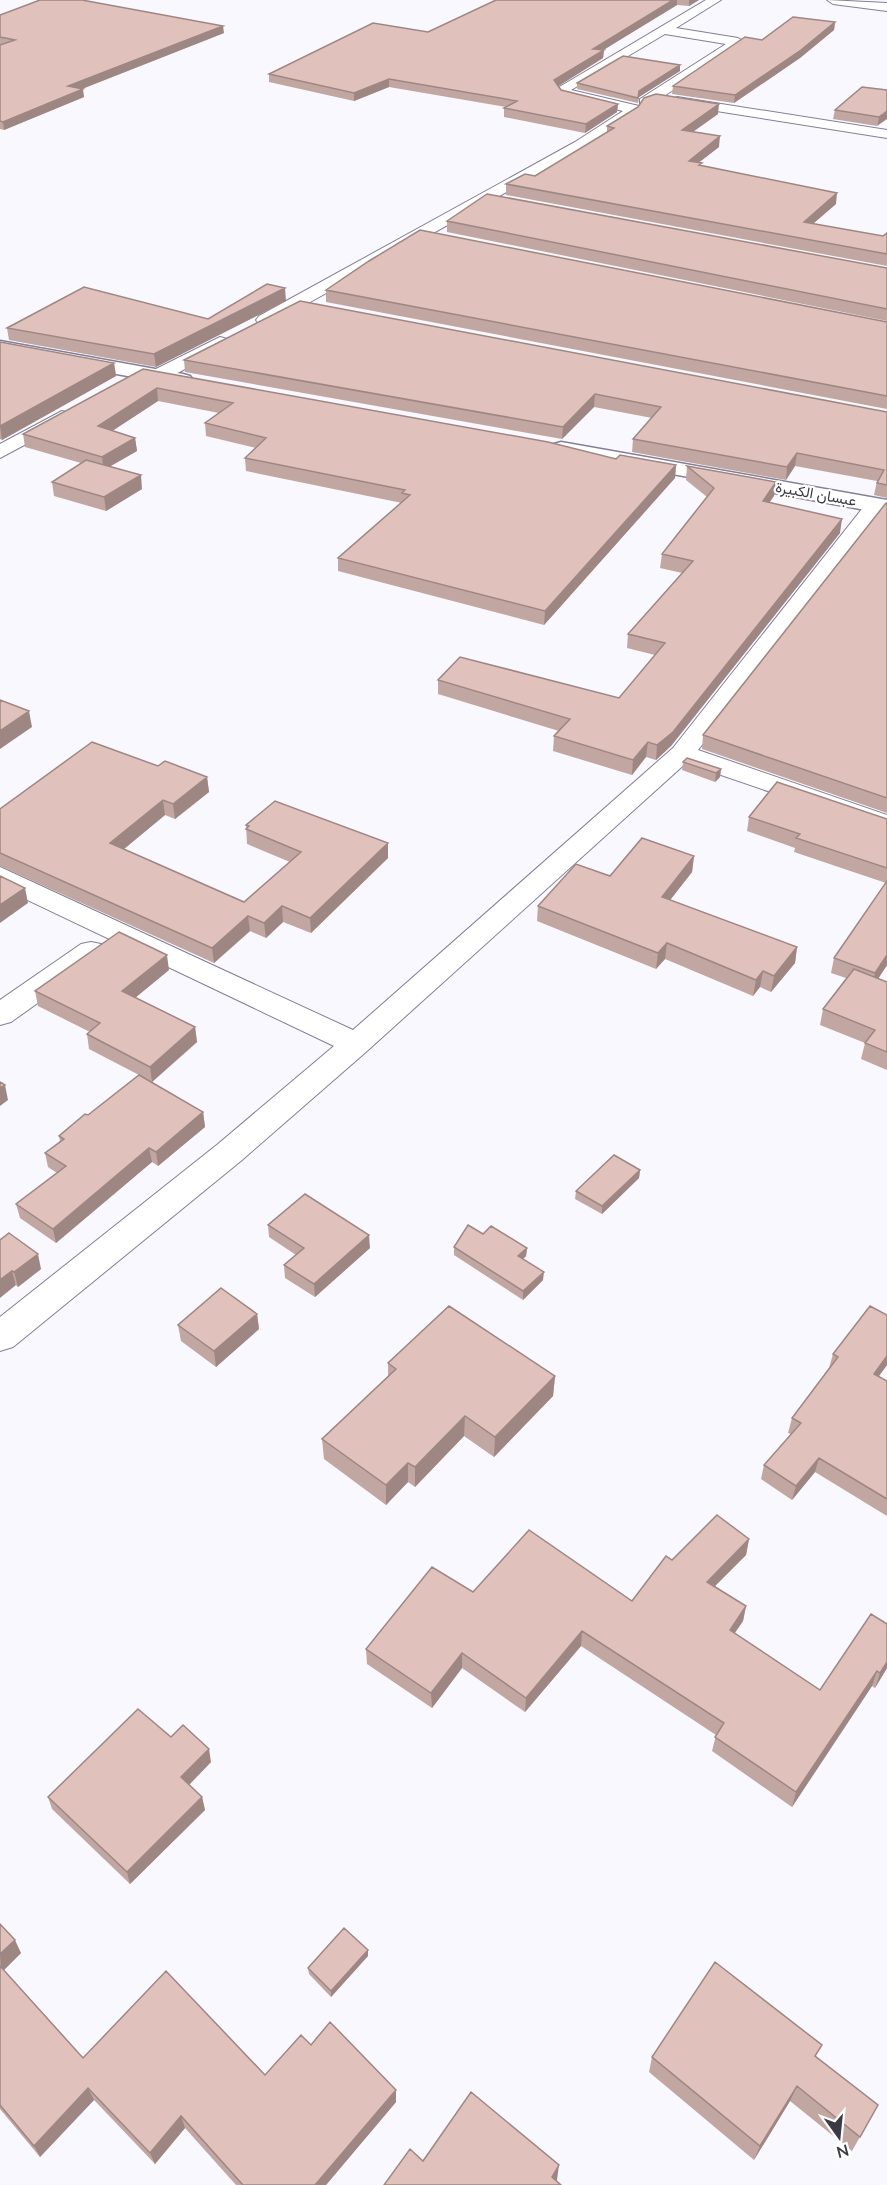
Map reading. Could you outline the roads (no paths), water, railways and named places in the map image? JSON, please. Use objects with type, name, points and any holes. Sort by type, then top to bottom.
[{"type":"main road","points":[[0,347],[204,384]]},
{"type":"main road","name":"عبسان الكبيرة","points":[[547,446],[882,506]]},
{"type":"street","points":[[634,109],[575,97],[563,89],[667,31],[715,0]]},
{"type":"street","points":[[834,0],[887,7]]},
{"type":"street","points":[[111,390],[242,332],[298,304],[417,234],[580,146],[738,42],[667,31]]},
{"type":"street","points":[[653,97],[887,134]]},
{"type":"street","points":[[487,198],[510,202]]},
{"type":"street","points":[[417,234],[440,239]]},
{"type":"street","points":[[298,304],[321,308]]},
{"type":"street","points":[[0,452],[81,407]]},
{"type":"street","points":[[0,1337],[230,1152],[356,1044],[682,753],[882,506]]},
{"type":"street","points":[[682,753],[887,824]]},
{"type":"street","points":[[0,876],[356,1044]]},
{"type":"street","points":[[0,1015],[119,932]]}]
